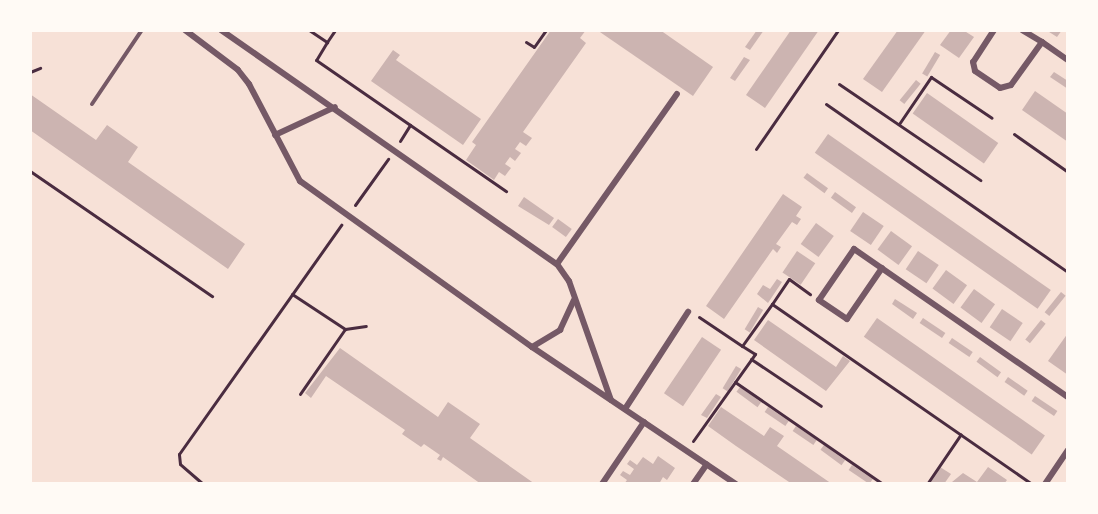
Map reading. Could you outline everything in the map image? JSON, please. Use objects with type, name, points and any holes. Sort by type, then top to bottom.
[{"type":"street","points":[[185,30],[238,70],[249,84],[300,182],[532,347],[736,484]]},
{"type":"street","points":[[220,30],[557,264],[574,300],[611,400]]},
{"type":"street","points":[[994,30],[973,62],[975,71],[1000,88],[1011,85],[1042,42]]},
{"type":"street","points":[[1022,30],[1068,60]]},
{"type":"street","points":[[557,264],[676,94]]},
{"type":"street","points":[[275,135],[334,107]]},
{"type":"street","points":[[882,268],[847,319],[819,300],[854,249],[882,268],[1068,397]]},
{"type":"street","points":[[532,347],[560,330],[574,300]]},
{"type":"street","points":[[625,409],[689,312]]},
{"type":"street","points":[[602,484],[644,422]]},
{"type":"street","points":[[1045,484],[1068,450]]},
{"type":"street","points":[[693,484],[707,464]]},
{"type":"lane","points":[[92,105],[142,30]]},
{"type":"path","points":[[309,30],[327,42]]},
{"type":"path","points":[[335,30],[316,60],[506,191]]},
{"type":"path","points":[[526,42],[534,47],[546,30]]},
{"type":"path","points":[[756,149],[838,30]]},
{"type":"path","points":[[30,72],[40,68]]},
{"type":"path","points":[[899,124],[931,77],[992,118]]},
{"type":"path","points":[[839,84],[980,180]]},
{"type":"path","points":[[826,104],[1068,272]]},
{"type":"path","points":[[203,484],[180,464],[179,454],[411,125]]},
{"type":"path","points":[[1014,134],[1068,172]]},
{"type":"path","points":[[30,171],[212,296]]},
{"type":"path","points":[[742,346],[789,279],[819,300]]},
{"type":"path","points":[[292,294],[345,329],[366,326]]},
{"type":"path","points":[[772,304],[1032,484]]},
{"type":"path","points":[[687,450],[755,354],[689,312]]},
{"type":"path","points":[[300,394],[345,329]]},
{"type":"path","points":[[751,359],[821,406]]},
{"type":"path","points":[[735,382],[883,484]]},
{"type":"path","points":[[927,484],[961,434]]},
{"type":"building","points":[[551,30],[586,30],[580,38],[586,43],[523,132],[532,138],[526,146],[520,142],[515,149],[521,153],[515,161],[510,157],[505,164],[511,168],[505,176],[499,172],[494,180],[466,160],[476,145],[472,142]]},
{"type":"building","points":[[597,30],[660,30],[713,67],[693,96]]},
{"type":"building","points":[[757,30],[764,30],[750,50],[745,47]]},
{"type":"building","points":[[791,30],[819,30],[765,108],[746,95]]},
{"type":"building","points":[[898,30],[926,30],[882,92],[863,79]]},
{"type":"building","points":[[951,30],[963,30],[974,37],[959,58],[940,45]]},
{"type":"building","points":[[1046,30],[1062,30],[1057,37]]},
{"type":"building","points":[[393,50],[400,55],[396,60],[481,119],[463,145],[371,81]]},
{"type":"building","points":[[935,52],[940,55],[927,77],[922,73]]},
{"type":"building","points":[[744,57],[750,60],[735,81],[730,78]]},
{"type":"building","points":[[1054,72],[1068,81],[1068,89],[1050,77]]},
{"type":"building","points":[[916,80],[921,84],[904,104],[900,100]]},
{"type":"building","points":[[1035,91],[1068,114],[1068,142],[1022,110]]},
{"type":"building","points":[[927,93],[998,143],[984,163],[913,113]]},
{"type":"building","points":[[30,94],[96,140],[107,125],[138,147],[128,162],[245,244],[228,269],[30,130]]},
{"type":"building","points":[[828,134],[1051,290],[1038,309],[815,153]]},
{"type":"building","points":[[807,173],[828,188],[825,193],[803,178]]},
{"type":"building","points":[[835,192],[856,207],[852,213],[831,198]]},
{"type":"building","points":[[783,194],[802,207],[796,216],[801,219],[797,225],[792,222],[776,244],[781,247],[777,253],[773,249],[724,319],[706,306]]},
{"type":"building","points":[[524,197],[554,218],[549,225],[518,206]]},
{"type":"building","points":[[863,212],[884,226],[871,245],[850,231]]},
{"type":"building","points":[[558,219],[572,229],[566,237],[552,227]]},
{"type":"building","points":[[816,223],[834,236],[819,257],[801,244]]},
{"type":"building","points":[[891,231],[912,246],[899,265],[877,250]]},
{"type":"building","points":[[797,251],[815,263],[801,285],[782,273]]},
{"type":"building","points":[[918,251],[939,265],[926,283],[906,269]]},
{"type":"building","points":[[946,270],[967,285],[954,304],[932,289]]},
{"type":"building","points":[[777,279],[782,282],[768,303],[757,294],[763,285],[770,289]]},
{"type":"building","points":[[974,289],[995,304],[982,323],[960,308]]},
{"type":"building","points":[[1061,292],[1066,296],[1049,316],[1045,312]]},
{"type":"building","points":[[895,299],[917,313],[913,319],[892,304]]},
{"type":"building","points":[[758,307],[763,310],[750,332],[745,329]]},
{"type":"building","points":[[1002,309],[1023,323],[1010,341],[990,327]]},
{"type":"building","points":[[877,318],[1045,436],[1032,454],[864,337]]},
{"type":"building","points":[[923,318],[945,333],[942,338],[920,323]]},
{"type":"building","points":[[768,320],[836,367],[843,356],[850,361],[826,391],[754,340]]},
{"type":"building","points":[[1041,320],[1046,324],[1030,343],[1025,339]]},
{"type":"building","points":[[1068,333],[1068,375],[1048,361]]},
{"type":"building","points":[[702,337],[721,350],[683,406],[664,393]]},
{"type":"building","points":[[952,338],[973,352],[969,357],[949,343]]},
{"type":"building","points":[[340,348],[438,417],[448,402],[480,424],[470,438],[535,484],[481,484],[443,457],[441,461],[437,459],[440,455],[424,444],[421,447],[402,434],[405,430],[326,376],[311,398],[305,393]]},
{"type":"building","points":[[980,357],[1001,372],[998,377],[976,362]]},
{"type":"building","points":[[736,366],[741,369],[728,391],[723,388]]},
{"type":"building","points":[[1008,377],[1028,391],[1024,396],[1005,382]]},
{"type":"building","points":[[740,387],[761,402],[758,407],[736,392]]},
{"type":"building","points":[[716,394],[721,397],[707,418],[701,415]]},
{"type":"building","points":[[1035,396],[1057,411],[1054,416],[1032,401]]},
{"type":"building","points":[[721,407],[764,436],[770,427],[784,436],[777,446],[832,484],[792,484],[736,446],[708,426]]},
{"type":"building","points":[[768,407],[789,421],[785,426],[765,412]]},
{"type":"building","points":[[796,426],[817,440],[813,445],[793,431]]},
{"type":"building","points":[[824,445],[845,460],[842,465],[820,450]]},
{"type":"building","points":[[658,456],[675,468],[667,480],[663,477],[659,484],[624,484],[627,480],[620,475],[623,471],[630,475],[634,469],[627,464],[630,460],[637,465],[643,457],[653,464]]},
{"type":"building","points":[[852,465],[873,479],[869,484],[849,470]]},
{"type":"building","points":[[940,467],[951,474],[944,484],[928,484]]},
{"type":"building","points":[[988,467],[1007,480],[1004,484],[952,482],[963,473],[977,482]]}]
